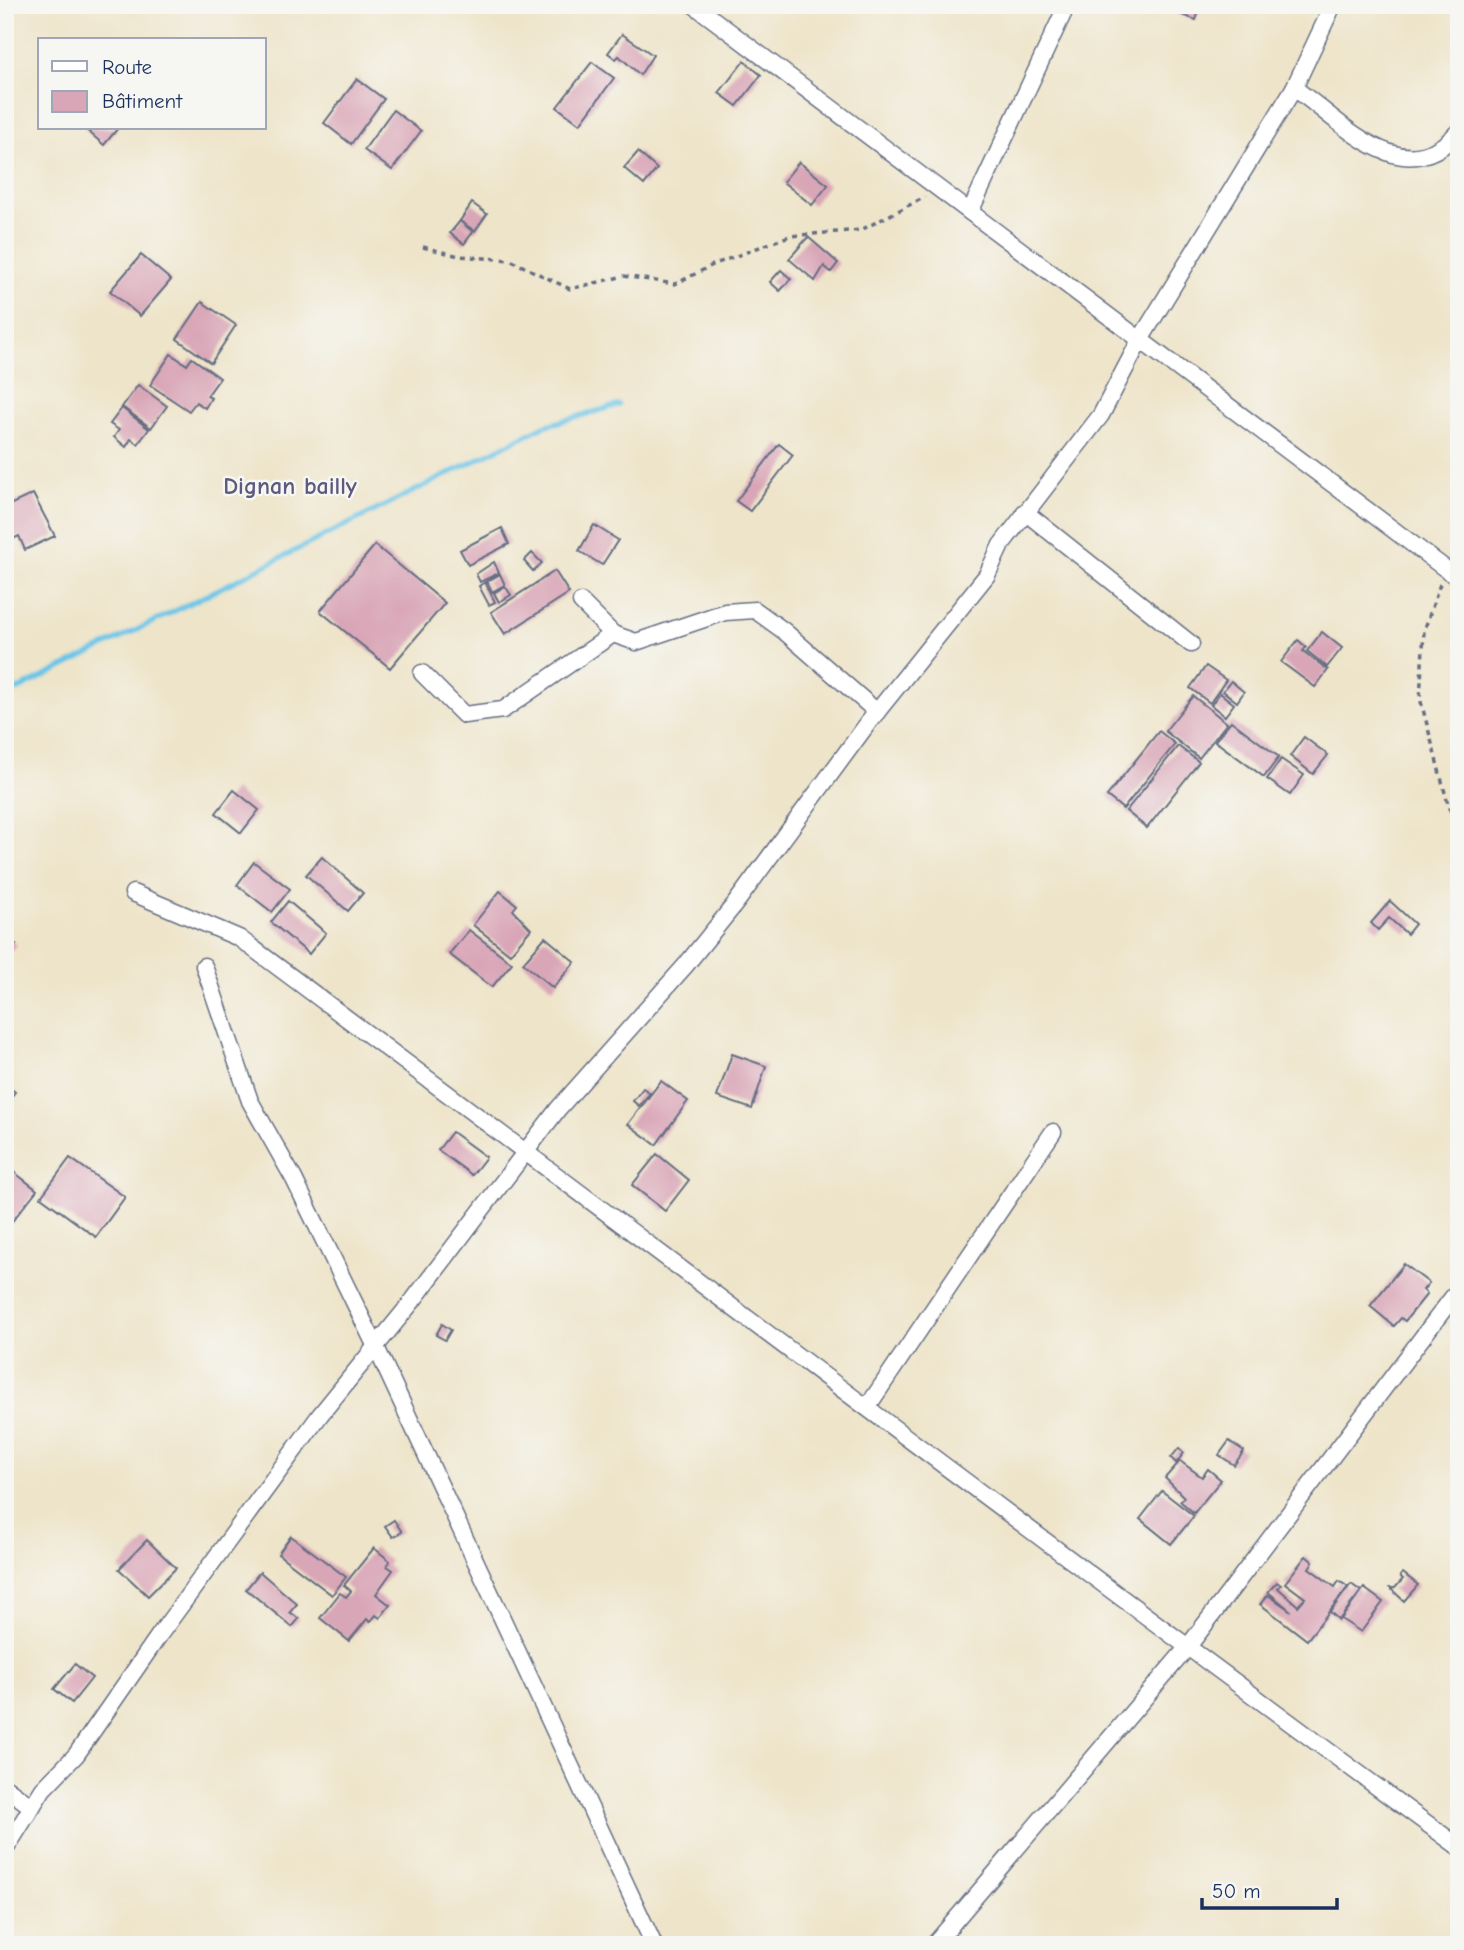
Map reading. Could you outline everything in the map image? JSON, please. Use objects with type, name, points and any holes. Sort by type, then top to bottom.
[{"type":"street","points":[[694,5],[1459,579]]},
{"type":"street","points":[[970,212],[1067,5]]},
{"type":"street","points":[[5,1850],[43,1789],[76,1755],[160,1634],[320,1415],[376,1347],[558,1109],[685,966],[735,904],[877,712],[987,575],[1001,545],[1101,415],[1140,340],[1294,89],[1333,5]]},
{"type":"street","points":[[1294,89],[1358,137],[1392,155],[1425,157],[1447,145],[1459,131]]},
{"type":"street","points":[[1025,512],[1191,644]]},
{"type":"street","points":[[580,602],[613,634],[636,642],[725,612],[755,610],[784,631],[877,712]]},
{"type":"street","points":[[422,673],[464,715],[503,710],[613,634]]},
{"type":"street","points":[[133,893],[239,938],[868,1406],[1186,1648],[1459,1847]]},
{"type":"street","points":[[204,967],[250,1101],[294,1179],[376,1347],[654,1945]]},
{"type":"street","points":[[868,1406],[1053,1132]]},
{"type":"street","points":[[934,1945],[1186,1648],[1459,1289]]},
{"type":"street","points":[[5,1787],[32,1807]]},
{"type":"path","points":[[423,247],[460,256],[510,260],[570,289],[624,276],[675,284],[715,264],[789,236],[861,230],[940,190]]},
{"type":"path","points":[[1445,569],[1424,631],[1420,698],[1449,808],[1459,825]]},
{"type":"building","points":[[1154,5],[1201,5],[1196,20]]},
{"type":"building","points":[[622,34],[653,55],[640,75],[619,56],[616,59],[608,53]]},
{"type":"building","points":[[744,61],[761,75],[737,106],[719,93]]},
{"type":"building","points":[[592,62],[614,78],[580,124],[557,107]]},
{"type":"building","points":[[357,79],[384,99],[351,144],[324,123]]},
{"type":"building","points":[[393,110],[421,131],[392,170],[364,150]]},
{"type":"building","points":[[86,130],[116,130],[104,145]]},
{"type":"building","points":[[638,152],[657,169],[644,185],[624,168]]},
{"type":"building","points":[[799,162],[828,185],[812,205],[783,182]]},
{"type":"building","points":[[472,203],[487,214],[475,231],[460,221]]},
{"type":"building","points":[[460,221],[473,232],[464,244],[450,233]]},
{"type":"building","points":[[808,237],[838,263],[831,272],[824,266],[815,281],[789,259]]},
{"type":"building","points":[[141,255],[171,280],[140,316],[110,291]]},
{"type":"building","points":[[781,270],[791,279],[780,291],[770,282]]},
{"type":"building","points":[[202,302],[236,325],[211,363],[177,339]]},
{"type":"building","points":[[171,354],[187,365],[192,358],[220,378],[207,396],[211,398],[205,408],[196,402],[189,411],[150,385]]},
{"type":"building","points":[[138,385],[167,406],[151,428],[122,407]]},
{"type":"building","points":[[122,408],[149,429],[138,444],[131,439],[126,447],[114,437],[119,430],[110,424]]},
{"type":"building","points":[[779,444],[793,455],[750,511],[736,501]]},
{"type":"building","points":[[33,494],[55,536],[25,550],[19,536],[13,539],[5,522],[8,516],[5,507]]},
{"type":"building","points":[[594,525],[618,540],[602,565],[579,551]]},
{"type":"building","points":[[502,528],[509,544],[468,565],[460,550]]},
{"type":"building","points":[[375,545],[445,603],[390,668],[320,611]]},
{"type":"building","points":[[532,553],[542,563],[533,571],[524,561]]},
{"type":"building","points":[[494,562],[499,573],[480,582],[476,574]]},
{"type":"building","points":[[555,571],[569,593],[505,634],[491,612]]},
{"type":"building","points":[[500,574],[505,585],[492,592],[487,581]]},
{"type":"building","points":[[485,582],[495,602],[489,605],[479,586]]},
{"type":"building","points":[[505,586],[511,595],[499,602],[494,593]]},
{"type":"building","points":[[1322,632],[1342,648],[1327,667],[1307,651]]},
{"type":"building","points":[[1298,640],[1306,647],[1303,651],[1328,670],[1315,687],[1281,662]]},
{"type":"building","points":[[1206,666],[1226,680],[1210,703],[1190,688]]},
{"type":"building","points":[[1231,681],[1244,692],[1237,702],[1223,691]]},
{"type":"building","points":[[1220,693],[1234,704],[1225,716],[1211,705]]},
{"type":"building","points":[[1193,696],[1227,723],[1199,758],[1165,731]]},
{"type":"building","points":[[1231,721],[1279,757],[1264,777],[1215,741]]},
{"type":"building","points":[[1159,731],[1175,744],[1123,809],[1107,796]]},
{"type":"building","points":[[1304,737],[1328,755],[1313,774],[1290,756]]},
{"type":"building","points":[[1178,746],[1199,762],[1147,828],[1126,811]]},
{"type":"building","points":[[1281,759],[1304,775],[1290,795],[1267,779]]},
{"type":"building","points":[[234,790],[259,810],[241,833],[216,813]]},
{"type":"building","points":[[322,857],[363,893],[348,911],[306,875]]},
{"type":"building","points":[[254,862],[290,889],[272,912],[237,885]]},
{"type":"building","points":[[500,891],[517,905],[513,910],[531,929],[510,954],[473,925]]},
{"type":"building","points":[[288,901],[326,933],[309,954],[271,922]]},
{"type":"building","points":[[1390,901],[1415,924],[1407,934],[1389,918],[1378,930],[1371,923]]},
{"type":"building","points":[[469,930],[512,963],[492,987],[449,954]]},
{"type":"building","points":[[5,936],[16,945],[5,958]]},
{"type":"building","points":[[545,937],[575,962],[553,988],[523,963]]},
{"type":"building","points":[[732,1054],[766,1066],[752,1109],[717,1097]]},
{"type":"building","points":[[661,1081],[688,1101],[656,1145],[628,1124]]},
{"type":"building","points":[[5,1084],[15,1092],[5,1105]]},
{"type":"building","points":[[643,1088],[650,1093],[639,1106],[633,1101]]},
{"type":"building","points":[[452,1132],[486,1157],[472,1175],[438,1150]]},
{"type":"building","points":[[657,1154],[689,1180],[665,1211],[632,1185]]},
{"type":"building","points":[[70,1158],[125,1197],[96,1237],[41,1197]]},
{"type":"building","points":[[5,1165],[37,1190],[10,1224],[5,1221]]},
{"type":"building","points":[[1404,1264],[1429,1283],[1423,1290],[1427,1294],[1405,1321],[1401,1318],[1394,1326],[1370,1306]]},
{"type":"building","points":[[442,1324],[451,1330],[445,1340],[436,1335]]},
{"type":"building","points":[[1229,1441],[1244,1451],[1234,1465],[1219,1455]]},
{"type":"building","points":[[1179,1448],[1184,1453],[1176,1463],[1171,1458]]},
{"type":"building","points":[[1180,1461],[1202,1477],[1208,1469],[1221,1480],[1194,1513],[1180,1501],[1184,1497],[1165,1478]]},
{"type":"building","points":[[1162,1491],[1194,1516],[1171,1544],[1140,1519]]},
{"type":"building","points":[[394,1520],[402,1532],[393,1537],[385,1526]]},
{"type":"building","points":[[291,1536],[346,1577],[332,1595],[278,1554]]},
{"type":"building","points":[[147,1540],[176,1568],[148,1596],[119,1569]]},
{"type":"building","points":[[374,1548],[390,1561],[387,1566],[393,1570],[376,1594],[390,1605],[380,1618],[376,1615],[370,1622],[367,1619],[349,1641],[320,1618],[340,1593],[346,1597],[351,1591],[344,1585]]},
{"type":"building","points":[[1306,1556],[1313,1562],[1309,1568],[1335,1587],[1339,1581],[1348,1587],[1307,1640],[1260,1604],[1268,1595],[1291,1611],[1268,1592],[1277,1582],[1281,1585],[1278,1588],[1298,1606],[1305,1598],[1285,1583]]},
{"type":"building","points":[[260,1572],[297,1604],[290,1612],[299,1619],[292,1627],[246,1589]]},
{"type":"building","points":[[1403,1573],[1418,1585],[1404,1601],[1390,1588],[1395,1588],[1403,1579],[1400,1576]]},
{"type":"building","points":[[1351,1584],[1361,1591],[1339,1620],[1330,1612]]},
{"type":"building","points":[[1364,1588],[1383,1602],[1361,1632],[1341,1619]]},
{"type":"building","points":[[75,1664],[92,1678],[72,1703],[54,1689]]},
{"type":"waterway","points":[[5,696],[544,426],[619,405]]},
{"type":"district","name":"Dignan bailly","points":[[290,486]]}]
